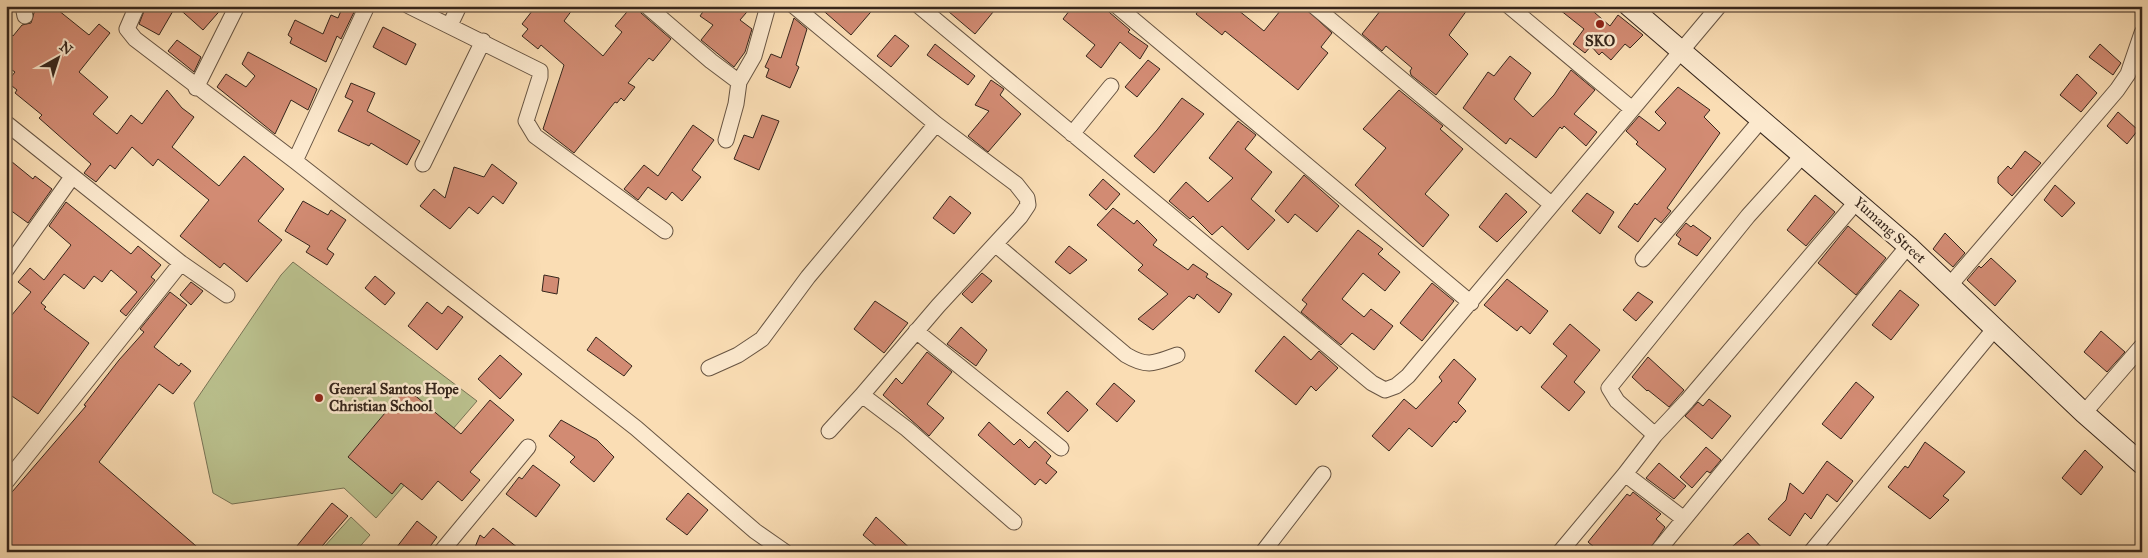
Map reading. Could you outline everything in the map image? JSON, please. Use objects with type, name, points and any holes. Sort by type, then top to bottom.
[{"type":"main road","name":"Yumang Street","points":[[1629,6],[1908,246],[1996,327],[2084,413],[2142,464]]},
{"type":"street","points":[[137,6],[127,29],[134,39],[196,88],[295,161],[636,428],[755,531],[785,552]]},
{"type":"street","points":[[196,88],[237,6]]},
{"type":"street","points":[[295,161],[367,6]]},
{"type":"street","points":[[409,6],[483,41],[540,71],[540,77],[526,121],[535,136],[665,231]]},
{"type":"street","points":[[450,26],[459,6]]},
{"type":"street","points":[[647,6],[711,61],[739,82]]},
{"type":"street","points":[[726,140],[736,104],[739,82],[754,56],[768,6]]},
{"type":"street","points":[[794,6],[936,124],[1016,184],[1027,198],[1028,205],[1020,217],[916,331],[829,432]]},
{"type":"street","points":[[920,6],[1379,388],[1391,389],[1408,376],[1719,6]]},
{"type":"street","points":[[1117,6],[1471,302]]},
{"type":"street","points":[[1314,6],[1552,204]]},
{"type":"street","points":[[1509,6],[1632,109]]},
{"type":"street","points":[[1950,284],[2117,90],[2128,74],[2142,33]]},
{"type":"street","points":[[423,164],[483,41]]},
{"type":"street","points":[[1072,134],[1111,86]]},
{"type":"street","points":[[1643,259],[1762,120]]},
{"type":"street","points":[[6,123],[181,263],[227,295]]},
{"type":"street","points":[[710,368],[738,356],[762,339],[808,277],[936,124]]},
{"type":"street","points":[[1655,435],[1617,401],[1609,388],[1748,216],[1803,154]]},
{"type":"street","points":[[6,270],[72,177]]},
{"type":"street","points":[[1560,552],[1655,435],[1687,401],[1857,201]]},
{"type":"street","points":[[995,244],[1126,356],[1135,361],[1150,364],[1176,355]]},
{"type":"street","points":[[1657,552],[1908,246]]},
{"type":"street","points":[[6,482],[181,263]]},
{"type":"street","points":[[1811,552],[1996,327]]},
{"type":"street","points":[[916,331],[1062,448]]},
{"type":"street","points":[[2084,413],[2142,346]]},
{"type":"street","points":[[862,395],[907,429],[1014,522]]},
{"type":"street","points":[[442,552],[528,447]]},
{"type":"street","points":[[1263,552],[1323,474]]},
{"type":"street","points":[[1625,474],[1684,519]]},
{"type":"green space","points":[[293,262],[477,401],[376,518],[344,488],[232,504],[213,493],[194,403],[281,275]]},
{"type":"green space","points":[[351,517],[370,535],[355,552],[327,552],[323,548]]},
{"type":"building","points":[[36,6],[53,6],[89,35],[99,24],[110,33],[79,72],[108,97],[93,114],[117,134],[131,115],[142,124],[167,90],[182,108],[194,117],[172,147],[219,186],[244,156],[284,189],[258,221],[282,240],[247,282],[224,263],[220,268],[180,236],[209,200],[158,159],[153,166],[132,147],[115,169],[110,165],[96,182],[84,173],[91,164],[39,118],[42,115],[15,93],[17,90],[7,82],[15,72],[6,66],[6,31],[13,36],[22,25],[31,23]]},
{"type":"building","points":[[146,6],[164,6],[173,11],[159,35],[139,24]]},
{"type":"building","points":[[176,6],[224,6],[203,30]]},
{"type":"building","points":[[343,6],[356,8],[341,39],[337,36],[326,62],[290,43],[292,38],[288,35],[295,20],[323,34],[331,15],[338,18]]},
{"type":"building","points":[[536,6],[575,6],[564,21],[603,56],[622,32],[615,26],[632,6],[638,6],[641,13],[671,39],[653,61],[649,58],[628,83],[635,87],[624,101],[621,98],[617,103],[615,102],[574,153],[543,129],[564,65],[541,45],[538,49],[522,36],[528,29],[522,24]]},
{"type":"building","points":[[707,6],[752,6],[740,20],[752,29],[745,52],[734,67],[701,40],[713,25],[700,16]]},
{"type":"building","points":[[818,6],[876,6],[851,35]]},
{"type":"building","points":[[942,6],[998,6],[975,34]]},
{"type":"building","points":[[1073,6],[1102,6],[1130,30],[1128,32],[1148,46],[1140,59],[1120,42],[1101,68],[1086,56],[1095,45],[1063,19]]},
{"type":"building","points":[[1202,6],[1233,6],[1264,31],[1284,6],[1303,6],[1332,33],[1321,47],[1328,53],[1298,90],[1225,31],[1222,35],[1196,14]]},
{"type":"building","points":[[1384,6],[1470,6],[1449,35],[1468,54],[1436,95],[1411,75],[1410,71],[1412,68],[1386,46],[1382,51],[1362,34]]},
{"type":"building","points":[[1555,6],[1587,6],[1610,26],[1618,15],[1643,35],[1630,48],[1625,44],[1611,60],[1602,52],[1599,55],[1591,46],[1585,53],[1573,44],[1584,29]]},
{"type":"building","points":[[794,18],[807,29],[796,65],[799,67],[790,88],[766,77],[769,69],[765,67],[771,54],[781,58]]},
{"type":"building","points":[[383,27],[416,44],[406,65],[373,47]]},
{"type":"building","points":[[895,35],[909,46],[891,67],[877,56]]},
{"type":"building","points":[[177,40],[201,57],[194,72],[168,51]]},
{"type":"building","points":[[935,44],[975,76],[968,85],[927,55]]},
{"type":"building","points":[[2100,44],[2121,63],[2113,75],[2089,57]]},
{"type":"building","points":[[248,52],[317,89],[308,110],[291,100],[275,134],[217,87],[226,74],[246,87],[255,76],[242,64]]},
{"type":"building","points":[[1510,56],[1531,73],[1514,99],[1533,117],[1554,95],[1571,70],[1595,90],[1574,114],[1597,132],[1586,146],[1564,126],[1562,129],[1560,127],[1536,158],[1510,138],[1506,144],[1463,108],[1488,72],[1494,76]]},
{"type":"building","points":[[1148,60],[1160,69],[1137,97],[1125,87]]},
{"type":"building","points":[[2077,74],[2097,93],[2081,112],[2060,95]]},
{"type":"building","points":[[991,80],[1004,89],[1000,95],[1021,114],[988,152],[968,136],[989,111],[975,105]]},
{"type":"building","points":[[351,83],[375,93],[367,111],[420,141],[407,165],[371,143],[369,146],[338,131],[353,101],[345,97]]},
{"type":"building","points":[[1678,87],[1710,110],[1704,117],[1720,133],[1667,208],[1671,211],[1661,223],[1655,218],[1638,242],[1618,227],[1635,203],[1637,205],[1666,169],[1636,144],[1638,142],[1626,131],[1639,116],[1659,131],[1666,123],[1655,112]]},
{"type":"building","points":[[1399,90],[1443,126],[1440,129],[1463,149],[1425,194],[1449,215],[1423,247],[1355,185],[1386,148],[1363,129]]},
{"type":"building","points":[[1182,98],[1204,114],[1154,173],[1134,156]]},
{"type":"building","points":[[2118,112],[2138,130],[2127,144],[2107,126]]},
{"type":"building","points":[[762,115],[779,121],[759,170],[734,159],[744,135],[753,138]]},
{"type":"building","points":[[1238,121],[1256,135],[1245,149],[1272,172],[1251,199],[1275,220],[1248,250],[1222,226],[1212,235],[1193,216],[1190,219],[1169,201],[1186,182],[1208,202],[1233,178],[1209,158]]},
{"type":"building","points":[[693,125],[714,140],[692,170],[701,177],[682,201],[672,192],[666,200],[648,187],[638,200],[624,189],[644,165],[658,176]]},
{"type":"building","points":[[2025,151],[2041,163],[2012,196],[1998,183],[1998,177],[2008,166],[2011,169]]},
{"type":"building","points":[[6,157],[33,179],[35,176],[52,189],[28,223],[6,207]]},
{"type":"building","points":[[492,164],[517,183],[503,204],[493,196],[478,214],[469,207],[450,229],[420,206],[434,189],[445,198],[454,167],[484,177]]},
{"type":"building","points":[[1304,175],[1339,206],[1317,232],[1295,214],[1288,223],[1275,211]]},
{"type":"building","points":[[1103,179],[1120,194],[1106,210],[1089,195]]},
{"type":"building","points":[[2055,185],[2075,203],[2062,217],[2044,200]]},
{"type":"building","points":[[1506,193],[1527,212],[1497,242],[1479,227]]},
{"type":"building","points":[[1587,193],[1614,212],[1600,234],[1572,211]]},
{"type":"building","points":[[1815,195],[1835,212],[1806,246],[1787,230]]},
{"type":"building","points":[[950,196],[971,213],[954,234],[933,218]]},
{"type":"building","points":[[303,201],[328,215],[331,210],[346,220],[327,249],[334,254],[327,265],[306,252],[310,246],[285,231]]},
{"type":"building","points":[[66,202],[131,254],[138,246],[161,265],[151,277],[155,280],[126,316],[120,311],[137,292],[111,270],[102,282],[94,276],[84,289],[64,274],[41,303],[46,307],[44,309],[89,343],[38,414],[6,392],[6,322],[31,292],[18,282],[30,268],[44,280],[71,245],[49,226]]},
{"type":"building","points":[[1113,208],[1134,224],[1137,220],[1157,240],[1153,245],[1188,270],[1193,264],[1208,274],[1206,277],[1232,294],[1219,313],[1197,294],[1194,299],[1189,296],[1153,330],[1138,319],[1168,294],[1138,270],[1143,265],[1097,225]]},
{"type":"building","points":[[1686,223],[1691,227],[1693,225],[1711,238],[1697,256],[1678,244],[1681,239],[1676,235]]},
{"type":"building","points":[[1848,226],[1886,258],[1856,295],[1818,263]]},
{"type":"building","points":[[1358,230],[1383,249],[1378,254],[1400,272],[1385,291],[1363,273],[1342,299],[1364,317],[1371,309],[1393,326],[1374,350],[1352,333],[1341,345],[1301,312],[1307,304],[1302,300]]},
{"type":"building","points":[[1945,233],[1965,253],[1953,267],[1933,249]]},
{"type":"building","points":[[1069,246],[1087,260],[1070,274],[1055,262]]},
{"type":"building","points":[[1991,258],[2016,281],[1995,306],[1967,280],[1979,266],[1981,268]]},
{"type":"building","points":[[982,273],[992,281],[972,303],[962,294]]},
{"type":"building","points":[[544,275],[559,278],[557,294],[542,291]]},
{"type":"building","points":[[375,276],[395,293],[385,305],[365,288]]},
{"type":"building","points":[[1507,279],[1548,311],[1530,334],[1521,326],[1517,331],[1484,305]]},
{"type":"building","points":[[191,282],[203,291],[191,305],[180,295]]},
{"type":"building","points":[[1432,283],[1454,301],[1422,341],[1400,323]]},
{"type":"building","points":[[1900,290],[1919,305],[1891,340],[1872,325]]},
{"type":"building","points":[[170,292],[187,305],[154,347],[179,366],[181,363],[191,371],[173,394],[159,384],[99,462],[203,552],[6,552],[6,499],[86,406],[84,405],[119,360],[144,332],[140,329]]},
{"type":"building","points":[[1638,292],[1653,302],[1636,321],[1623,310]]},
{"type":"building","points":[[875,301],[908,323],[884,353],[854,329]]},
{"type":"building","points":[[427,302],[442,314],[448,306],[463,317],[437,350],[408,326]]},
{"type":"building","points":[[1570,324],[1600,350],[1574,382],[1585,392],[1569,411],[1541,387],[1567,356],[1553,344]]},
{"type":"building","points":[[961,327],[987,350],[976,366],[947,344]]},
{"type":"building","points":[[2101,331],[2125,352],[2107,372],[2084,352]]},
{"type":"building","points":[[1284,336],[1311,360],[1319,351],[1338,368],[1316,391],[1311,386],[1296,405],[1255,371]]},
{"type":"building","points":[[596,337],[632,366],[624,376],[587,350]]},
{"type":"building","points":[[927,352],[952,372],[927,404],[944,418],[929,436],[883,395],[896,378],[902,384]]},
{"type":"building","points":[[500,355],[522,374],[500,399],[478,379]]},
{"type":"building","points":[[1648,357],[1684,390],[1669,407],[1632,377]]},
{"type":"building","points":[[1454,359],[1476,379],[1458,403],[1466,411],[1456,423],[1454,421],[1432,447],[1409,428],[1389,451],[1372,436],[1404,399],[1416,409],[1442,381],[1439,377]]},
{"type":"building","points":[[1856,382],[1874,397],[1841,439],[1822,424]]},
{"type":"building","points":[[1114,383],[1135,401],[1117,422],[1096,404]]},
{"type":"building","points":[[406,388],[461,434],[490,400],[514,420],[470,472],[480,480],[462,501],[438,481],[422,500],[401,483],[392,494],[348,457]]},
{"type":"building","points":[[1067,391],[1088,410],[1068,432],[1047,413]]},
{"type":"building","points":[[1709,399],[1731,416],[1712,439],[1685,416],[1698,402],[1703,406]]},
{"type":"building","points":[[561,420],[597,440],[614,457],[594,482],[570,462],[575,457],[549,436]]},
{"type":"building","points":[[989,422],[1014,445],[1020,439],[1029,448],[1035,441],[1051,456],[1046,463],[1057,472],[1046,484],[1040,479],[1035,485],[978,435]]},
{"type":"building","points":[[1925,442],[1965,472],[1943,496],[1949,500],[1930,519],[1888,487],[1905,466],[1908,468]]},
{"type":"building","points":[[1706,447],[1721,460],[1710,473],[1707,471],[1692,488],[1680,477]]},
{"type":"building","points":[[2085,450],[2103,467],[2081,495],[2062,478]]},
{"type":"building","points":[[1827,461],[1853,481],[1837,502],[1827,494],[1811,519],[1805,513],[1790,536],[1768,519],[1786,500],[1790,483],[1803,494]]},
{"type":"building","points":[[1659,463],[1686,486],[1674,499],[1646,478]]},
{"type":"building","points":[[533,465],[560,485],[536,517],[506,494],[519,477],[522,479]]},
{"type":"building","points":[[1633,492],[1661,514],[1656,519],[1665,527],[1648,552],[1600,552],[1588,542],[1627,494],[1630,496]]},
{"type":"building","points":[[688,493],[708,510],[687,535],[666,519]]},
{"type":"building","points":[[332,503],[348,516],[317,552],[292,552]]},
{"type":"building","points":[[876,517],[914,552],[883,552],[863,535]]},
{"type":"building","points":[[417,521],[437,537],[426,552],[393,552]]},
{"type":"building","points":[[493,528],[523,552],[473,552],[480,535],[484,538]]},
{"type":"building","points":[[1748,533],[1766,552],[1726,552]]},
{"type":"place","name":"SKO","points":[[1600,24]]},
{"type":"place","name":"General Santos Hope Christian School","points":[[319,398]]}]
